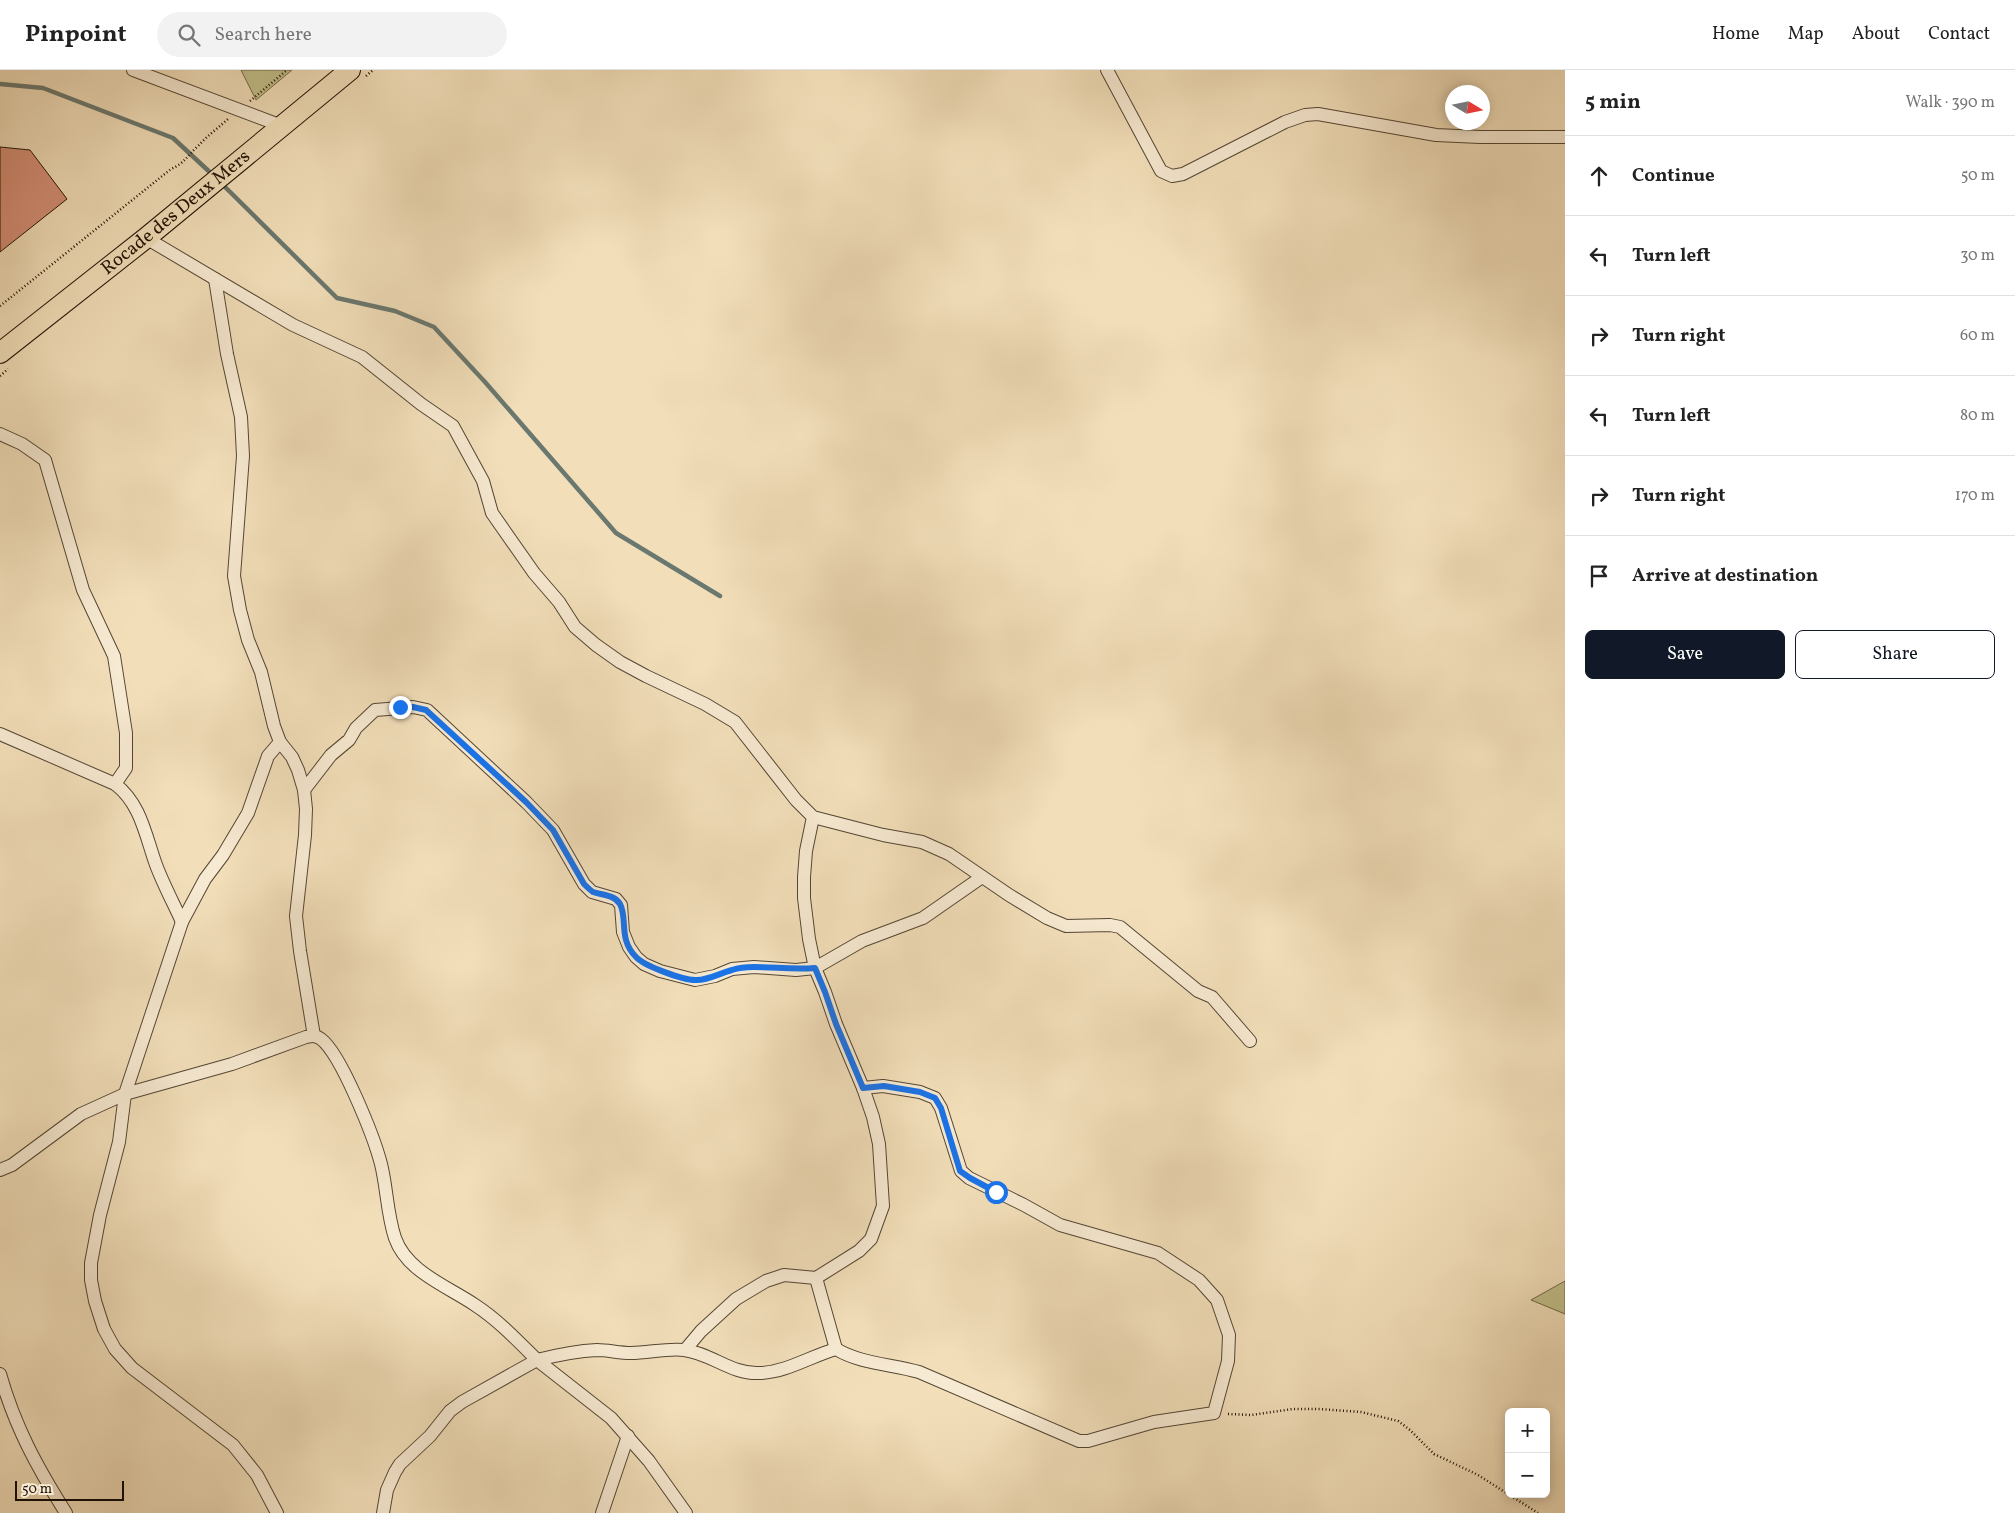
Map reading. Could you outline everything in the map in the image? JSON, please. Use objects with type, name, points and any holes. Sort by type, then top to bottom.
[{"type":"highway","name":"Rocade des Deux Mers","points":[[0,353],[218,180],[350,70]]},
{"type":"street","points":[[133,70],[282,126]]},
{"type":"street","points":[[162,70],[170,85]]},
{"type":"street","points":[[1107,70],[1161,170],[1172,176],[1183,174],[1285,122],[1304,115],[1318,114],[1436,135],[1565,137]]},
{"type":"street","points":[[146,238],[293,325],[362,357],[421,404],[453,426],[483,481],[492,513],[534,573],[559,602],[575,627],[620,662],[705,704],[735,722],[796,800],[813,817],[883,835],[922,842],[949,854],[1047,918],[1066,926],[1110,925],[1120,927],[1198,991],[1212,997],[1250,1041]]},
{"type":"street","points":[[216,279],[227,354],[241,417],[243,456],[237,515],[234,576],[240,610],[248,640],[261,672],[274,726],[280,742],[292,757],[304,790],[306,809],[305,835],[296,916],[314,1036]]},
{"type":"street","points":[[0,434],[22,444],[45,460],[83,590],[114,656],[126,733],[126,768],[115,784]]},
{"type":"street","points":[[304,790],[331,755],[349,740],[356,728],[375,710],[413,707],[426,710],[526,802],[553,830],[584,884],[592,892],[616,899],[621,905],[623,932],[629,947],[636,957],[644,964],[660,971],[695,980],[715,976],[732,969],[754,967],[796,970],[815,968],[862,941],[923,918],[982,877]]},
{"type":"street","points":[[0,734],[115,784],[126,792],[146,829],[156,863],[182,922]]},
{"type":"street","points":[[277,1513],[257,1475],[233,1445],[132,1368],[115,1348],[104,1329],[95,1301],[91,1280],[91,1263],[100,1215],[119,1142],[125,1094],[182,922],[205,879],[223,855],[248,813],[268,756],[280,742]]},
{"type":"street","points":[[685,1350],[736,1299],[766,1281],[784,1275],[816,1278],[853,1255],[871,1239],[883,1206],[879,1144],[863,1088],[815,968],[804,898],[806,851],[813,817]]},
{"type":"street","points":[[0,1170],[12,1165],[81,1114],[125,1094],[232,1064],[306,1037],[314,1036],[323,1041],[334,1057],[359,1104],[373,1136],[382,1165],[391,1223],[402,1252],[410,1262],[423,1272],[476,1305],[500,1324],[536,1360],[611,1418],[649,1461],[686,1513]]},
{"type":"street","points":[[816,1278],[836,1349],[845,1354],[883,1364],[902,1366],[919,1372],[1079,1441],[1088,1441],[1154,1422],[1214,1413],[1228,1361],[1229,1335],[1217,1300],[1199,1280],[1158,1253],[1060,1225],[970,1178],[960,1171],[941,1108],[935,1098],[920,1092],[890,1087],[863,1088]]},
{"type":"street","points":[[383,1513],[387,1490],[400,1464],[430,1436],[450,1411],[462,1402],[536,1360],[568,1352],[598,1350],[629,1353],[685,1350],[746,1373],[761,1373],[802,1362],[816,1355],[836,1349]]},
{"type":"street","points":[[0,1374],[15,1421],[25,1443],[66,1513]]},
{"type":"street","points":[[602,1513],[628,1436]]},
{"type":"path","points":[[0,306],[171,170],[189,158],[197,146]]},
{"type":"path","points":[[1214,1413],[1251,1415],[1293,1409],[1320,1409],[1361,1412],[1398,1421],[1434,1454],[1478,1475],[1538,1513]]},
{"type":"shaded area","points":[[241,70],[292,70],[256,100]]},
{"type":"shaded area","points":[[1565,1281],[1565,1314],[1531,1300]]},
{"type":"building","points":[[0,147],[30,150],[67,199],[0,252]]},
{"type":"waterway","points":[[0,84],[43,88],[173,138],[214,176]]},
{"type":"waterway","points":[[221,183],[337,298],[395,311],[434,327],[485,382],[616,533],[720,596]]},
{"type":"route","points":[[400,707],[426,710],[526,802],[553,830],[576,867],[584,884],[592,892],[616,899],[621,905],[623,932],[629,947],[644,964],[660,971],[695,980],[715,976],[732,969],[754,967],[796,970],[815,968],[863,1088],[884,1086],[920,1092],[935,1098],[941,1108],[960,1171],[996,1192]]}]
